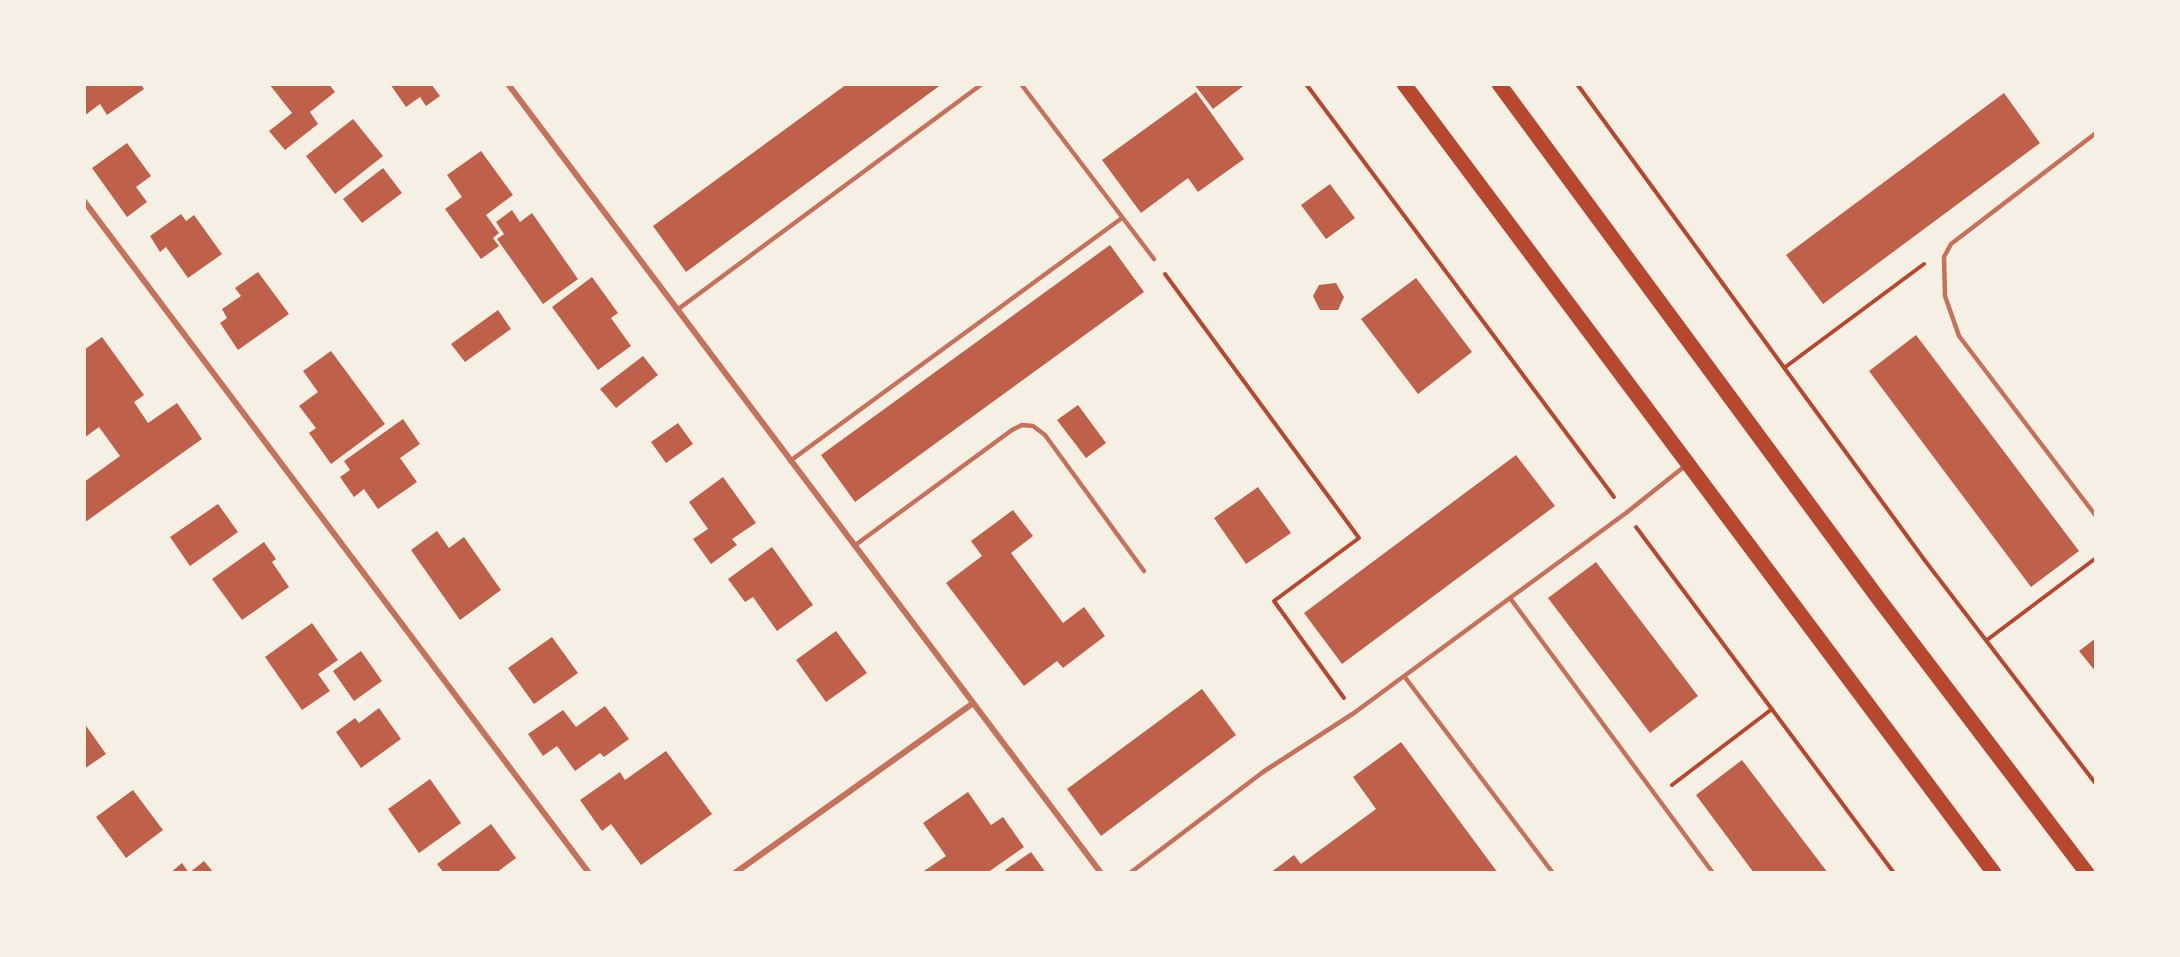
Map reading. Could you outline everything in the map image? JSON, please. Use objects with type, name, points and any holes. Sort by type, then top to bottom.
[{"type":"main road","points":[[1404,84],[1994,873]]},
{"type":"main road","points":[[1499,84],[1878,598],[2087,873]]},
{"type":"street","points":[[508,84],[1101,873]]},
{"type":"street","points":[[84,201],[589,873]]},
{"type":"street","points":[[735,873],[972,704]]},
{"type":"lane","points":[[677,310],[982,84]]},
{"type":"lane","points":[[1021,84],[1154,259]]},
{"type":"lane","points":[[2096,133],[1951,244],[1944,257],[1945,296],[1959,336],[2096,516]]},
{"type":"lane","points":[[790,461],[1122,218]]},
{"type":"lane","points":[[854,546],[1012,429],[1022,425],[1033,426],[1045,435],[1144,571]]},
{"type":"lane","points":[[1130,873],[1263,772],[1354,713],[1626,513],[1688,464]]},
{"type":"lane","points":[[1510,597],[1713,873]]},
{"type":"lane","points":[[1404,676],[1553,873]]},
{"type":"path","points":[[1306,84],[1894,873]]},
{"type":"path","points":[[1577,84],[1926,562],[2096,784]]},
{"type":"path","points":[[1784,368],[1951,244]]},
{"type":"path","points":[[1154,259],[1359,538],[1274,601],[1354,713]]},
{"type":"path","points":[[1987,640],[2096,558]]},
{"type":"path","points":[[1657,796],[1772,710]]},
{"type":"building","points":[[84,84],[141,84],[144,89],[107,115],[100,104],[84,116]]},
{"type":"building","points":[[269,84],[329,84],[335,92],[310,112],[318,124],[285,150],[269,131],[292,113]]},
{"type":"building","points":[[390,84],[431,84],[440,96],[426,106],[420,97],[406,107]]},
{"type":"building","points":[[847,84],[942,84],[686,272],[653,226]]},
{"type":"building","points":[[1194,84],[1246,84],[1213,109]]},
{"type":"building","points":[[1196,92],[1244,159],[1198,192],[1188,178],[1141,213],[1102,160]]},
{"type":"building","points":[[2004,93],[2040,143],[1823,304],[1786,255]]},
{"type":"building","points":[[353,119],[383,156],[335,194],[306,156]]},
{"type":"building","points":[[127,143],[151,176],[136,187],[147,202],[127,217],[92,168]]},
{"type":"building","points":[[481,151],[513,195],[486,215],[499,233],[493,238],[499,246],[481,259],[445,209],[462,197],[447,175]]},
{"type":"building","points":[[383,168],[402,193],[362,223],[343,199]]},
{"type":"building","points":[[1330,184],[1355,218],[1326,239],[1301,205]]},
{"type":"building","points":[[512,210],[520,222],[532,213],[578,279],[543,304],[497,239],[504,234],[496,222]]},
{"type":"building","points":[[181,214],[186,221],[194,215],[222,254],[188,278],[166,247],[160,252],[150,236]]},
{"type":"building","points":[[1110,245],[1144,292],[855,502],[821,455]]},
{"type":"building","points":[[258,272],[289,314],[238,350],[220,323],[227,318],[222,309],[241,296],[235,288]]},
{"type":"building","points":[[592,277],[618,313],[611,318],[631,346],[598,370],[552,307]]},
{"type":"building","points":[[1416,278],[1472,352],[1418,394],[1361,319]]},
{"type":"building","points":[[1336,283],[1344,297],[1338,310],[1320,310],[1313,296],[1319,285]]},
{"type":"building","points":[[498,310],[511,329],[465,362],[451,344]]},
{"type":"building","points":[[1916,335],[2079,551],[2031,587],[1869,371]]},
{"type":"building","points":[[102,337],[144,395],[134,402],[148,423],[177,403],[202,439],[84,523],[84,482],[120,456],[99,427],[84,438],[84,350]]},
{"type":"building","points":[[331,351],[385,424],[331,464],[309,433],[316,428],[299,406],[318,392],[303,371]]},
{"type":"building","points":[[643,356],[658,375],[616,408],[600,389]]},
{"type":"building","points":[[1078,405],[1106,443],[1086,458],[1057,420]]},
{"type":"building","points":[[403,419],[420,444],[400,458],[417,482],[378,509],[364,489],[354,497],[340,477],[350,470],[344,461]]},
{"type":"building","points":[[678,423],[693,444],[666,463],[651,442]]},
{"type":"building","points":[[1516,455],[1555,506],[1342,664],[1304,613]]},
{"type":"building","points":[[723,477],[756,523],[732,539],[737,545],[711,564],[693,539],[708,529],[689,502]]},
{"type":"building","points":[[1258,487],[1291,533],[1246,564],[1214,518]]},
{"type":"building","points":[[218,504],[238,532],[190,566],[170,537]]},
{"type":"building","points":[[1013,510],[1033,536],[1011,553],[1063,623],[1084,607],[1105,636],[1063,668],[1057,661],[1024,686],[946,583],[982,556],[971,541]]},
{"type":"building","points":[[437,531],[449,548],[464,537],[501,590],[460,620],[411,550]]},
{"type":"building","points":[[264,542],[276,559],[272,562],[289,587],[242,620],[212,579]]},
{"type":"building","points":[[772,547],[813,605],[777,631],[753,597],[745,602],[728,579]]},
{"type":"building","points":[[1596,562],[1698,696],[1650,733],[1548,598]]},
{"type":"building","points":[[312,623],[338,660],[318,674],[330,691],[302,710],[265,657]]},
{"type":"building","points":[[836,631],[867,673],[826,702],[796,660]]},
{"type":"building","points":[[552,637],[578,673],[534,704],[508,668]]},
{"type":"building","points":[[2096,638],[2096,672],[2079,651]]},
{"type":"building","points":[[361,651],[382,681],[354,701],[333,671]]},
{"type":"building","points":[[1202,689],[1236,735],[1101,836],[1067,789]]},
{"type":"building","points":[[605,706],[629,739],[604,757],[600,753],[575,771],[557,746],[543,756],[528,734],[563,710],[576,727]]},
{"type":"building","points":[[379,708],[401,739],[361,768],[336,732],[355,718],[359,723]]},
{"type":"building","points":[[84,723],[106,754],[84,769]]},
{"type":"building","points":[[1401,742],[1498,873],[1270,873],[1294,855],[1301,864],[1376,809],[1353,777]]},
{"type":"building","points":[[666,751],[712,814],[641,865],[611,824],[602,831],[580,800],[620,772],[625,780]]},
{"type":"building","points":[[1742,760],[1828,873],[1754,873],[1696,795]]},
{"type":"building","points":[[430,779],[461,823],[419,853],[388,809]]},
{"type":"building","points":[[133,790],[163,830],[126,858],[96,817]]},
{"type":"building","points":[[968,792],[991,825],[1003,817],[1024,847],[987,873],[921,873],[946,856],[923,823]]},
{"type":"building","points":[[491,824],[516,858],[496,873],[444,873],[437,864]]},
{"type":"building","points":[[1031,852],[1046,873],[1008,873],[1005,870]]},
{"type":"building","points":[[204,861],[214,873],[189,873]]},
{"type":"building","points":[[182,863],[189,873],[170,873]]}]
